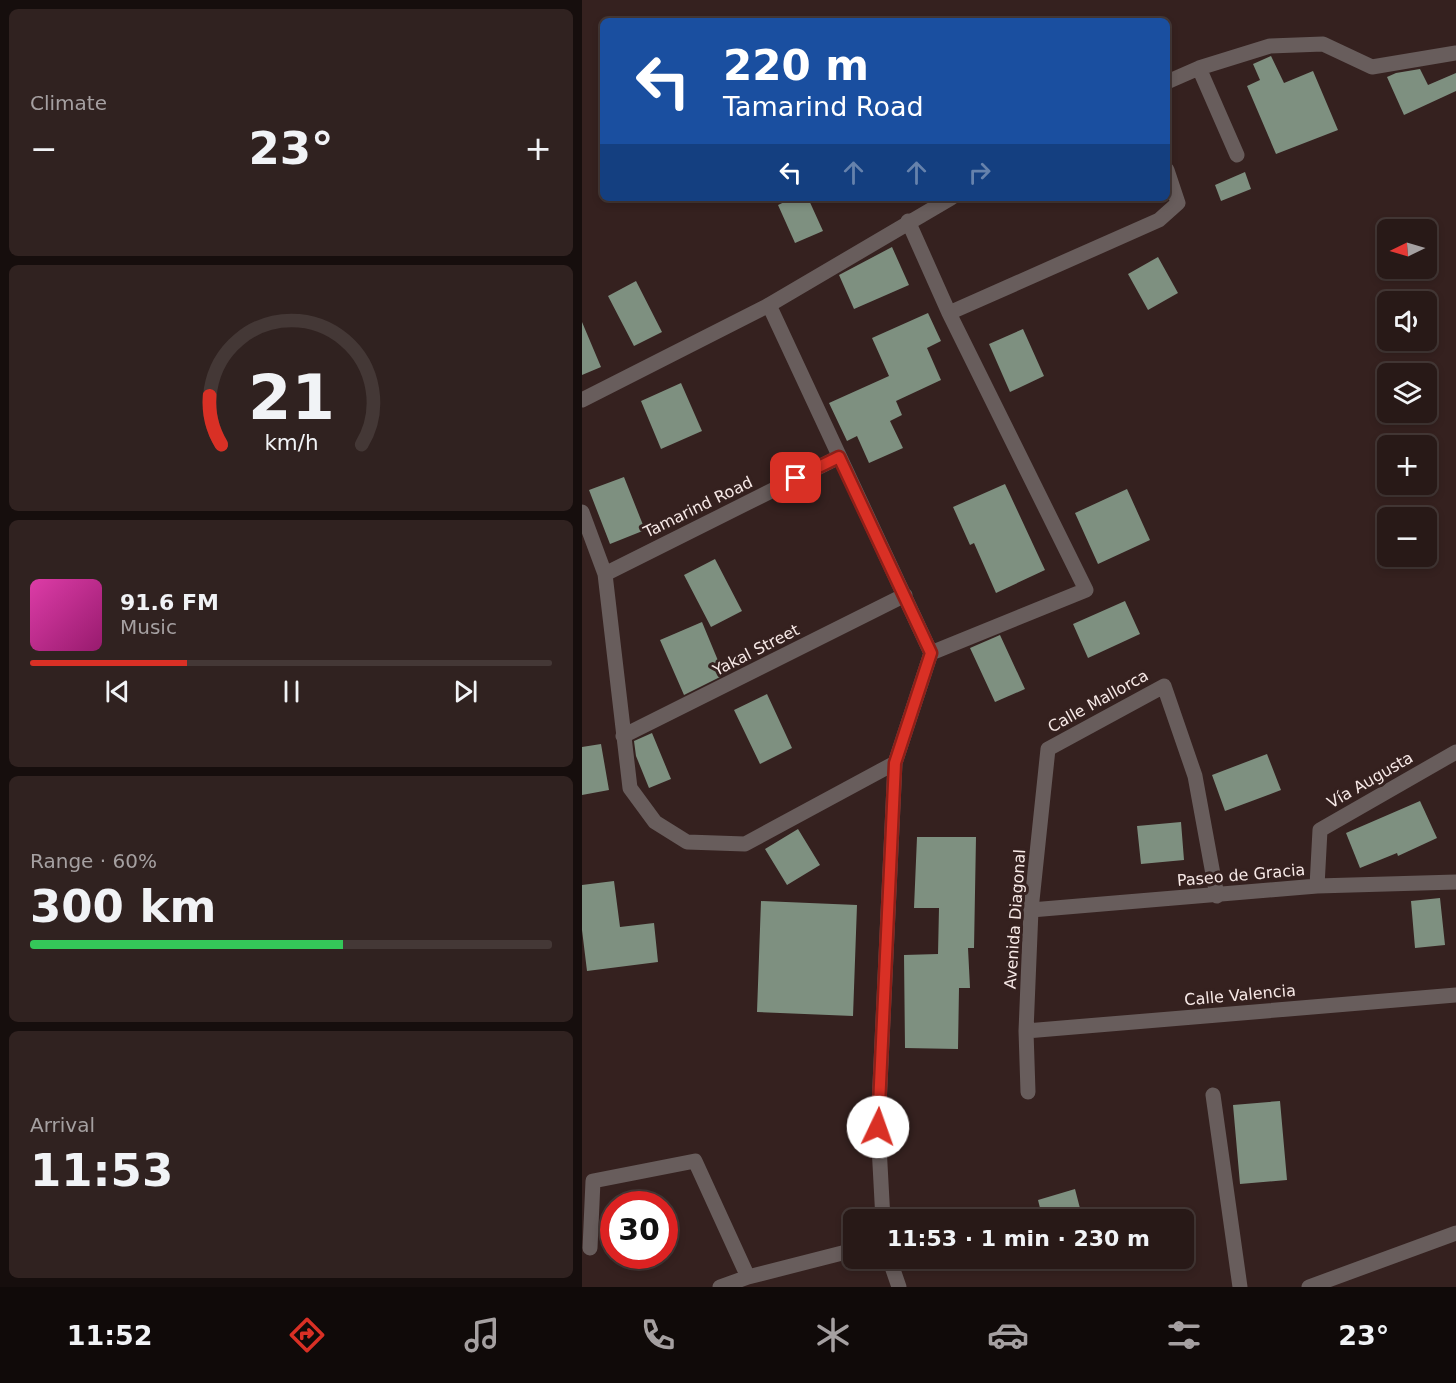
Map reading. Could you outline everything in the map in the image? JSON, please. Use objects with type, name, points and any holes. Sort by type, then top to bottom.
[{"type":"street","points":[[1170,81],[1199,68],[1270,46],[1323,44],[1372,67],[1456,53]]},
{"type":"street","points":[[1199,68],[1237,155]]},
{"type":"street","points":[[949,314],[1159,220],[1178,203],[1170,179]]},
{"type":"street","points":[[582,400],[769,305],[945,201]]},
{"type":"street","points":[[908,221],[949,314],[1086,590],[931,653]]},
{"type":"street","points":[[769,305],[931,653],[895,763],[878,1127],[882,1209]]},
{"type":"street","name":"Tamarind Road","points":[[605,574],[839,457]]},
{"type":"street","points":[[582,512],[605,574],[630,788],[655,822],[687,842],[745,843],[895,763]]},
{"type":"street","name":"Yakal Street","points":[[623,736],[905,595]]},
{"type":"street","name":"Calle Mallorca","points":[[1048,749],[1164,686],[1195,776],[1217,896]]},
{"type":"street","name":"Avenida Diagonal","points":[[1028,1092],[1026,1031],[1031,910],[1048,749]]},
{"type":"street","name":"Vía Augusta","points":[[1317,886],[1320,830],[1456,752]]},
{"type":"street","name":"Paseo de Gracia","points":[[1031,910],[1317,886],[1456,882]]},
{"type":"street","name":"Calle Valencia","points":[[1026,1031],[1456,995]]},
{"type":"street","points":[[1213,1095],[1240,1287]]},
{"type":"street","points":[[590,1248],[593,1181],[695,1161],[748,1276]]},
{"type":"street","points":[[1309,1287],[1456,1233]]},
{"type":"street","points":[[720,1287],[748,1276],[843,1253]]},
{"type":"street","points":[[893,1269],[899,1287]]},
{"type":"building","points":[[1271,56],[1284,83],[1313,71],[1338,130],[1276,154],[1247,86],[1260,80],[1253,64]]},
{"type":"building","points":[[1420,69],[1428,85],[1456,73],[1456,91],[1404,115],[1387,77]]},
{"type":"building","points":[[1245,172],[1251,189],[1221,201],[1215,185]]},
{"type":"building","points":[[787,201],[809,201],[823,231],[795,243],[778,205]]},
{"type":"building","points":[[892,247],[909,285],[854,309],[839,275]]},
{"type":"building","points":[[1158,257],[1178,293],[1148,310],[1128,274]]},
{"type":"building","points":[[636,281],[662,332],[634,346],[608,296]]},
{"type":"building","points":[[928,313],[941,341],[927,348],[941,380],[896,401],[902,415],[890,421],[903,448],[869,463],[857,436],[847,441],[829,403],[889,376],[872,338]]},
{"type":"building","points":[[582,322],[601,367],[582,375]]},
{"type":"building","points":[[1023,329],[1044,376],[1010,392],[989,344]]},
{"type":"building","points":[[681,383],[702,431],[661,449],[641,401]]},
{"type":"building","points":[[624,477],[645,530],[610,544],[589,490]]},
{"type":"building","points":[[1005,484],[1045,570],[996,593],[974,543],[970,545],[953,507]]},
{"type":"building","points":[[1127,489],[1150,540],[1098,564],[1075,513]]},
{"type":"building","points":[[715,559],[742,611],[711,627],[684,575]]},
{"type":"building","points":[[1125,601],[1140,634],[1088,658],[1073,624]]},
{"type":"building","points":[[702,622],[724,675],[684,695],[660,640]]},
{"type":"building","points":[[1000,635],[1025,689],[995,702],[970,648]]},
{"type":"building","points":[[767,694],[792,748],[760,764],[734,710]]},
{"type":"building","points":[[652,733],[671,779],[649,788],[636,756],[634,741]]},
{"type":"building","points":[[601,744],[609,790],[582,795],[582,747]]},
{"type":"building","points":[[1267,754],[1281,790],[1225,811],[1212,775]]},
{"type":"building","points":[[1420,801],[1437,838],[1398,856],[1397,853],[1360,868],[1346,833]]},
{"type":"building","points":[[1181,822],[1184,860],[1141,864],[1137,826]]},
{"type":"building","points":[[798,829],[820,865],[787,885],[765,849]]},
{"type":"building","points":[[917,837],[976,837],[974,948],[968,948],[970,988],[959,988],[958,1049],[905,1048],[904,955],[938,954],[939,908],[914,908]]},
{"type":"building","points":[[614,881],[620,927],[654,923],[658,962],[587,971],[582,930],[582,885]]},
{"type":"building","points":[[1440,898],[1445,945],[1415,948],[1411,901]]},
{"type":"building","points":[[761,901],[857,905],[853,1016],[757,1012]]},
{"type":"building","points":[[1280,1101],[1287,1180],[1240,1184],[1233,1105]]},
{"type":"building","points":[[1075,1189],[1080,1209],[1040,1209],[1038,1200]]},
{"type":"route","points":[[796,478],[839,457],[931,653],[895,763],[878,1127]]}]
